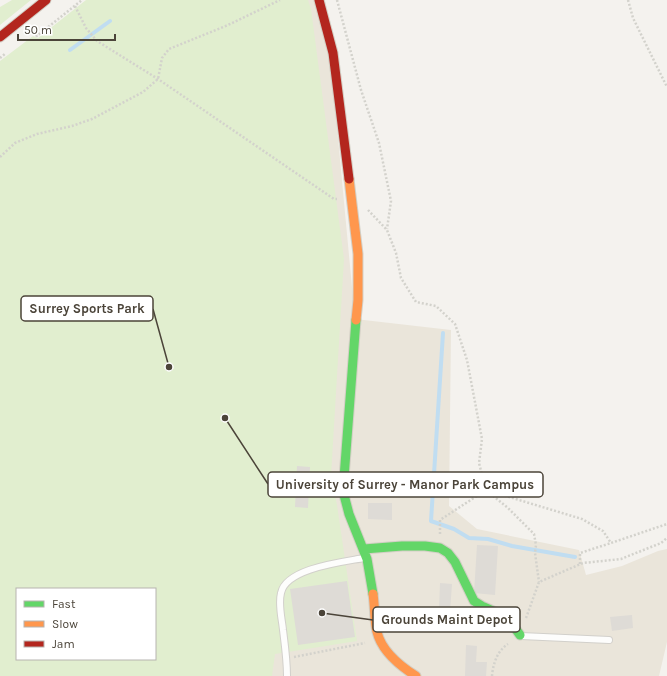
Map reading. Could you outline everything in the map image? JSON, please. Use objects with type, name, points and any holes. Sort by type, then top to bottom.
[{"type":"main road","points":[[0,37],[46,0]]},
{"type":"main road","points":[[319,0],[333,53],[358,254],[358,300],[343,491],[346,508],[365,553],[371,579],[379,640],[395,660],[416,676]]},
{"type":"main road","points":[[365,553],[402,546],[425,546],[440,548],[448,553],[455,562],[474,601],[507,617],[520,635]]},
{"type":"lane","points":[[287,676],[287,659],[280,594],[286,582],[299,574],[317,567],[365,553]]},
{"type":"lane","points":[[520,635],[609,640]]},
{"type":"path","points":[[28,36],[33,32],[36,36],[82,0]]},
{"type":"path","points":[[0,157],[15,143],[37,134],[72,126],[92,119],[143,92],[158,80],[162,58],[169,49],[228,25],[280,0]]},
{"type":"path","points":[[337,0],[361,90],[379,143],[391,201],[386,230]]},
{"type":"path","points":[[628,0],[633,18],[667,87]]},
{"type":"path","points":[[75,6],[86,28],[97,41],[158,80],[334,199],[352,199]]},
{"type":"path","points":[[0,58],[11,49]]},
{"type":"path","points":[[366,209],[386,230],[396,253],[401,278],[416,302],[436,306],[455,324],[467,360],[482,439],[479,463],[486,490],[508,508],[534,534],[539,582],[520,635],[501,648],[493,667],[492,676]]},
{"type":"path","points":[[440,548],[440,520],[486,490],[582,519],[603,532],[611,543]]},
{"type":"path","points":[[580,564],[580,553],[667,524]]},
{"type":"path","points":[[539,582],[580,564],[621,559],[661,543],[667,538]]},
{"type":"path","points":[[287,659],[379,640]]},
{"type":"shaded area","points":[[104,0],[325,0],[355,319],[451,330],[449,506],[477,529],[579,550],[586,575],[622,566],[658,551],[667,549],[667,642],[659,676],[0,676],[0,78]]},
{"type":"green space","points":[[12,0],[31,0],[0,25],[0,7]]},
{"type":"green space","points":[[86,0],[308,0],[311,9],[344,259],[331,476],[337,505],[357,641],[275,654],[272,676],[0,676],[0,61],[33,36],[38,38]]},
{"type":"building","points":[[297,466],[310,467],[308,508],[295,507]]},
{"type":"building","points":[[368,503],[392,503],[392,520],[368,519]]},
{"type":"building","points":[[477,545],[498,546],[495,595],[474,593]]},
{"type":"building","points":[[347,581],[355,637],[298,645],[290,589]]},
{"type":"building","points":[[440,583],[452,584],[450,611],[439,610]]},
{"type":"building","points":[[632,615],[633,628],[612,631],[610,617]]},
{"type":"building","points":[[466,645],[477,646],[476,662],[487,662],[486,676],[465,676]]},
{"type":"waterway","points":[[70,50],[110,21]]},
{"type":"waterway","points":[[443,333],[431,521],[454,529],[469,538],[488,539],[512,546],[575,557]]},
{"type":"traffic: fast","points":[[356,320],[343,491],[349,514],[367,559],[373,594]]},
{"type":"traffic: fast","points":[[364,549],[402,546],[425,546],[440,548],[448,553],[455,562],[474,601],[507,617],[520,635]]},
{"type":"traffic: slow","points":[[349,179],[358,254],[358,300],[356,320]]},
{"type":"traffic: slow","points":[[373,594],[376,627],[379,639],[392,658],[416,676]]},
{"type":"traffic: jam","points":[[0,37],[46,0]]},
{"type":"traffic: jam","points":[[319,0],[333,53],[349,179]]},
{"type":"place","name":"Surrey Sports Park","points":[[169,367]]},
{"type":"place","name":"University of Surrey - Manor Park Campus","points":[[225,418]]},
{"type":"place","name":"Grounds Maint Depot","points":[[322,613]]}]
